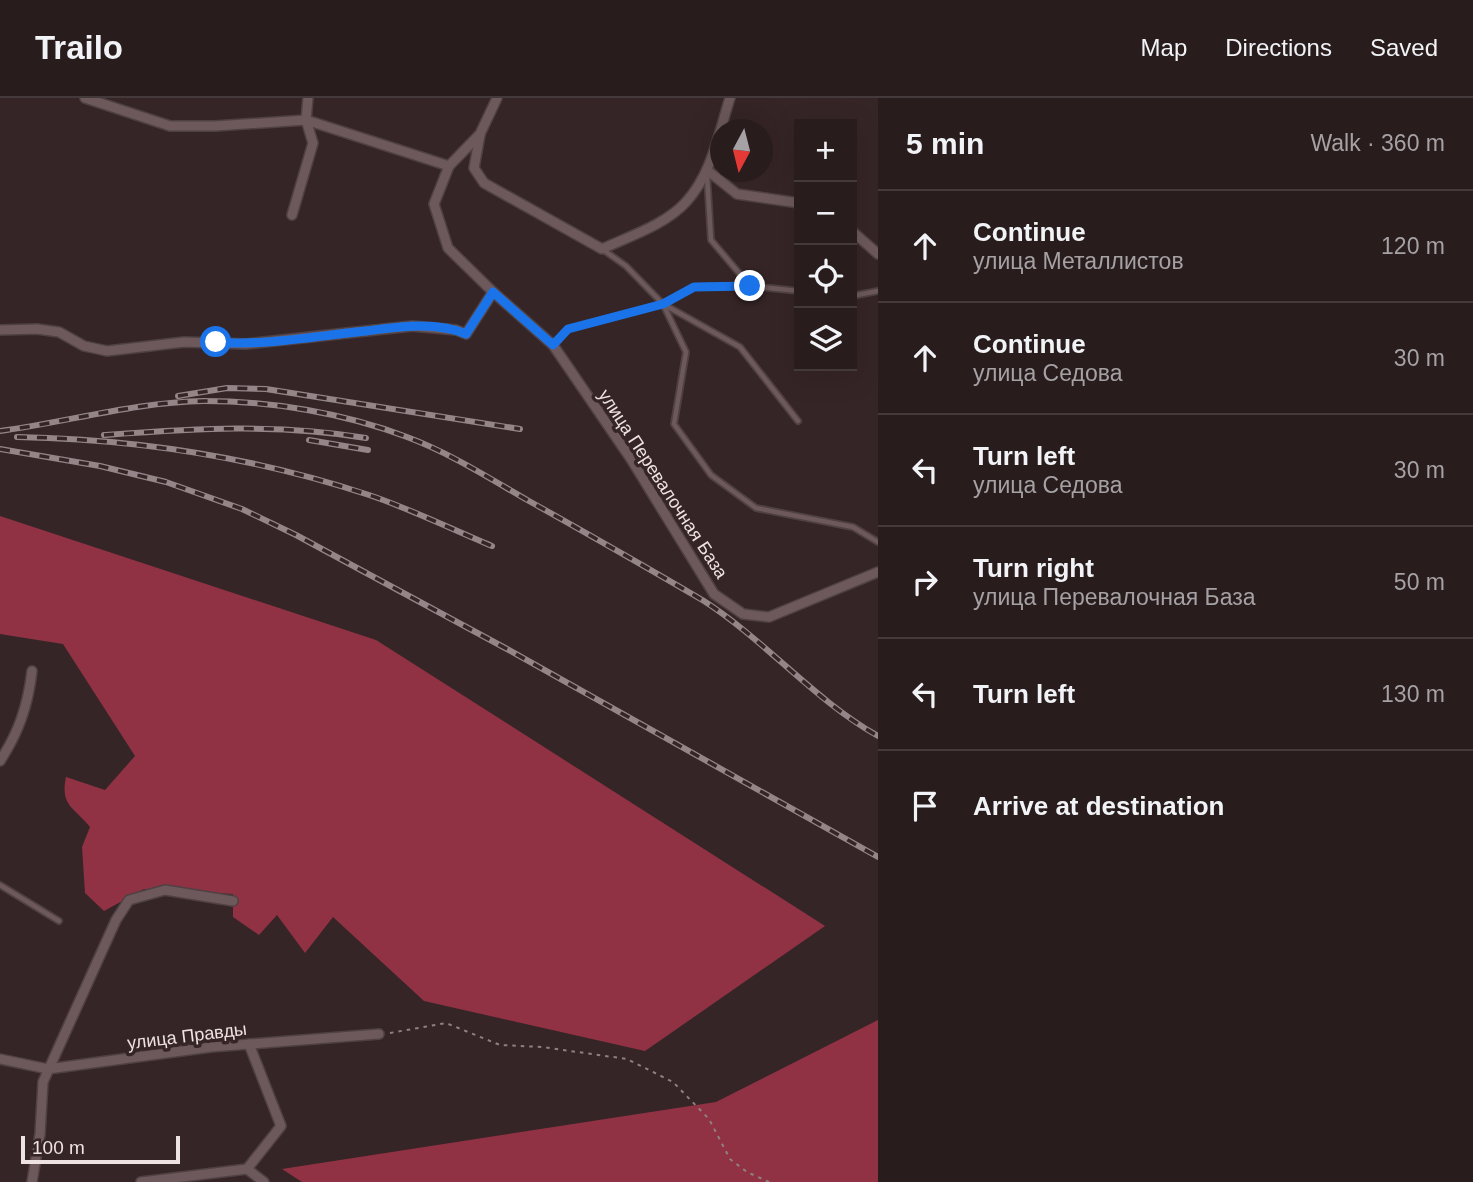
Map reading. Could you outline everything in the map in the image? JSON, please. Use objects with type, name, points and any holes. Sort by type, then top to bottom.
[{"type":"street","points":[[85,98],[170,126],[306,120],[449,166],[480,134]]},
{"type":"street","points":[[292,215],[313,143],[306,120],[308,98]]},
{"type":"street","points":[[497,98],[480,134],[474,168],[484,183],[602,249],[662,221],[686,202],[707,170],[730,98]]},
{"type":"street","name":"улица Перевалочная База","points":[[449,166],[433,204],[448,248],[553,345],[631,459],[714,594],[743,614],[769,617],[878,572]]},
{"type":"street","points":[[707,170],[737,194],[794,202]]},
{"type":"street","points":[[857,235],[878,254]]},
{"type":"street","points":[[0,330],[37,328],[59,332],[84,346],[107,351],[184,342],[246,344],[412,326],[456,330],[466,334],[493,292]]},
{"type":"street","points":[[0,761],[22,721],[29,699],[32,671]]},
{"type":"street","points":[[32,1182],[40,1134],[43,1082],[116,920],[129,900],[165,890],[233,901]]},
{"type":"street","name":"улица Правды","points":[[0,1059],[48,1069],[249,1044],[379,1034]]},
{"type":"street","points":[[141,1182],[247,1168],[281,1126],[249,1044]]},
{"type":"street","points":[[247,1168],[264,1182]]},
{"type":"lane","points":[[707,170],[711,240],[750,286]]},
{"type":"lane","points":[[602,249],[626,266],[663,304],[740,347],[798,421]]},
{"type":"lane","points":[[553,345],[568,329],[663,304],[694,287],[750,286],[794,290]]},
{"type":"lane","points":[[857,295],[878,291]]},
{"type":"lane","points":[[663,304],[686,352],[674,424],[711,475],[756,508],[853,527],[878,542]]},
{"type":"lane","points":[[0,886],[59,921]]},
{"type":"path","points":[[379,1034],[446,1023],[500,1045],[542,1046],[627,1059],[673,1082],[709,1119],[730,1159],[747,1172],[769,1182]]},
{"type":"shaded area","points":[[0,516],[376,640],[825,926],[645,1051],[424,1001],[333,917],[305,953],[277,915],[259,935],[233,917],[233,894],[144,889],[104,911],[85,893],[82,847],[90,827],[67,800],[66,777],[105,790],[135,756],[63,644],[0,634]]},
{"type":"shaded area","points":[[878,1020],[878,1182],[302,1182],[282,1169],[716,1102]]},
{"type":"railway","points":[[178,396],[227,388],[266,389],[520,429]]},
{"type":"railway","points":[[0,431],[153,405],[204,401],[282,406],[333,415],[383,429],[423,443],[454,458],[704,601],[748,634],[811,688],[878,736]]},
{"type":"railway","points":[[104,435],[202,429],[268,429],[366,438]]},
{"type":"railway","points":[[17,437],[151,446],[240,461],[327,482],[385,501],[492,546]]},
{"type":"railway","points":[[309,440],[368,450]]},
{"type":"railway","points":[[0,449],[100,466],[166,482],[242,509],[296,535],[507,649],[878,857]]},
{"type":"route","points":[[216,342],[246,344],[412,326],[456,330],[466,334],[493,292],[553,345],[568,329],[663,304],[694,287],[750,286]]}]
